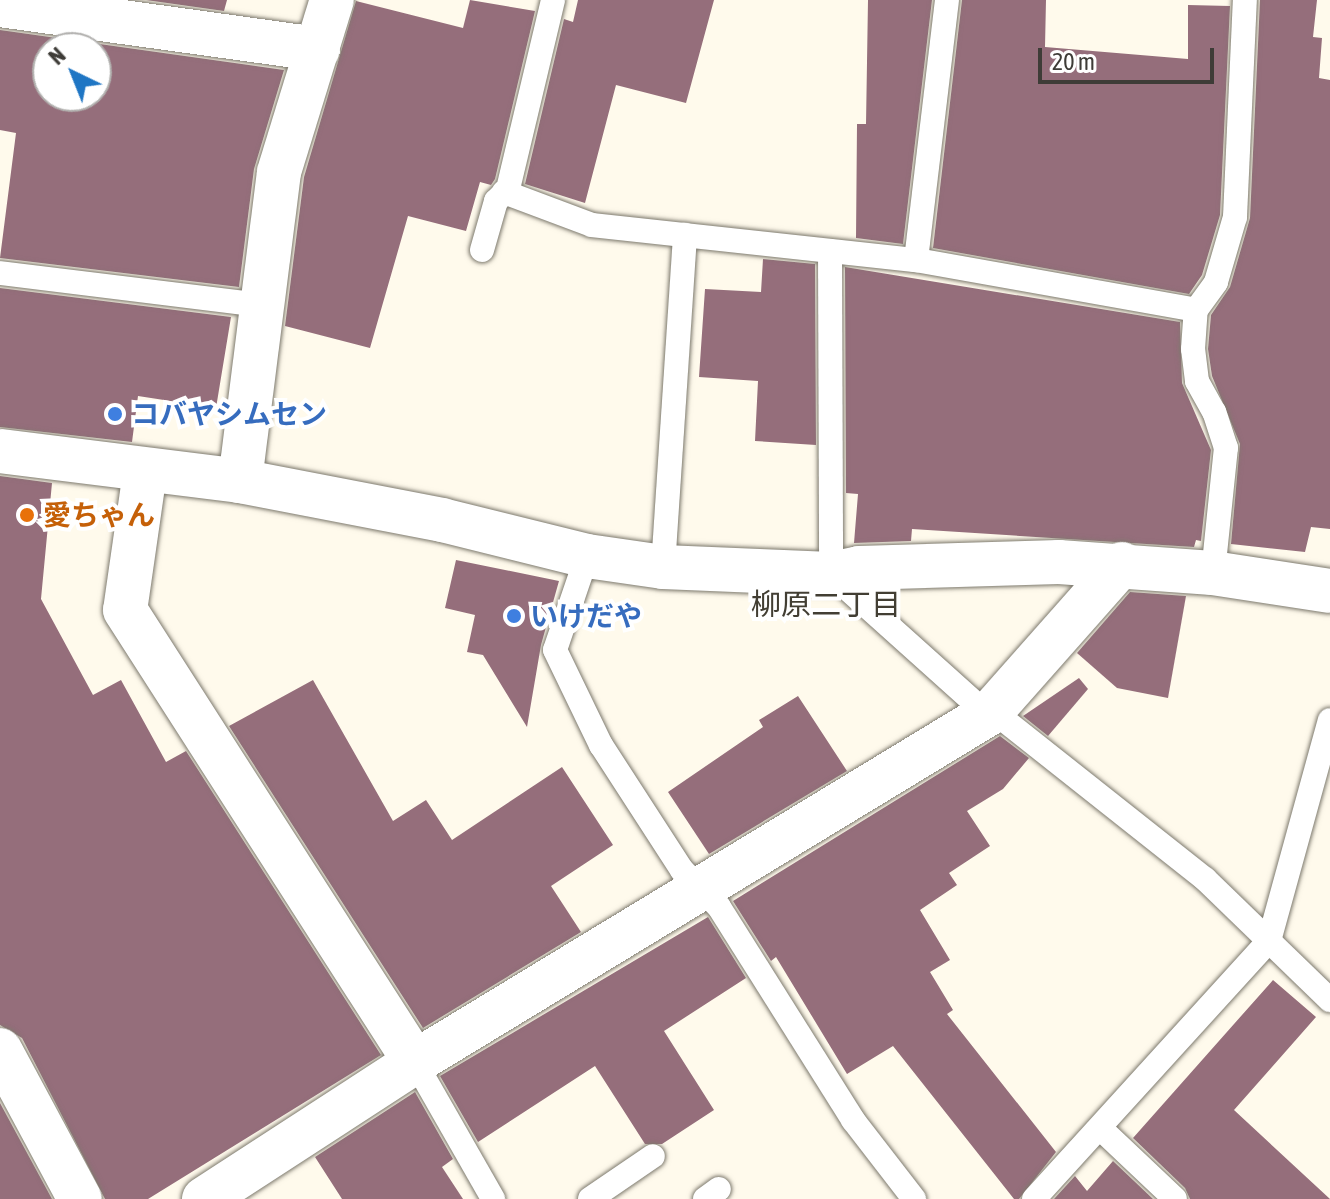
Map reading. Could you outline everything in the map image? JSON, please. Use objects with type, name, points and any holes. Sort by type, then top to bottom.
[{"type":"street","points":[[240,481],[259,305],[279,172],[332,0]]},
{"type":"street","points":[[11,4],[318,49]]},
{"type":"street","points":[[0,451],[145,472],[240,481],[442,520],[587,556],[663,567],[831,574],[859,568],[1122,564],[1213,573],[1330,591]]},
{"type":"street","points":[[145,472],[125,610],[415,1062]]},
{"type":"street","points":[[204,1199],[415,1062],[990,713],[1122,564]]},
{"type":"street","points":[[0,1050],[80,1199]]},
{"type":"lane","points":[[482,250],[496,201],[504,192],[553,0]]},
{"type":"lane","points":[[916,260],[947,0]]},
{"type":"lane","points":[[1213,573],[1226,448],[1214,412],[1197,381],[1196,310],[1216,282],[1235,217],[1245,0]]},
{"type":"lane","points":[[504,192],[592,225],[916,260],[1196,310]]},
{"type":"lane","points":[[663,567],[685,235]]},
{"type":"lane","points":[[830,251],[831,574],[990,713],[1205,879],[1330,1000]]},
{"type":"lane","points":[[0,273],[259,305]]},
{"type":"lane","points":[[587,556],[555,650],[601,745],[682,870],[719,907],[853,1120],[914,1199]]},
{"type":"lane","points":[[1034,1199],[1269,941],[1330,720]]},
{"type":"lane","points":[[415,1062],[493,1199]]},
{"type":"lane","points":[[1100,1128],[1175,1199]]},
{"type":"lane","points":[[590,1199],[653,1156]]},
{"type":"building","points":[[146,0],[227,0],[224,11]]},
{"type":"building","points":[[470,0],[535,11],[495,179],[491,185],[480,182],[466,231],[408,216],[370,348],[285,326],[304,177],[356,1],[463,28]]},
{"type":"building","points":[[578,0],[714,0],[686,103],[616,85],[585,203],[525,184],[564,19],[573,22]]},
{"type":"building","points":[[868,0],[932,0],[903,244],[856,238],[857,124],[866,124]]},
{"type":"building","points":[[962,0],[1046,0],[1045,47],[1188,59],[1188,5],[1230,6],[1220,215],[1202,275],[1189,294],[933,248]]},
{"type":"building","points":[[1260,0],[1317,0],[1313,37],[1322,38],[1319,78],[1330,80],[1330,529],[1311,527],[1305,552],[1231,544],[1240,444],[1212,376],[1208,349],[1211,315],[1230,287],[1250,218]]},
{"type":"building","points":[[0,30],[32,35],[32,112],[112,112],[112,46],[284,70],[254,169],[239,287],[0,258],[16,133],[0,130]]},
{"type":"building","points":[[763,259],[815,264],[816,445],[755,441],[758,381],[699,377],[705,289],[761,292]]},
{"type":"building","points":[[845,267],[1180,322],[1182,383],[1211,450],[1201,541],[1196,540],[1194,547],[912,529],[911,541],[854,543],[858,494],[846,493]]},
{"type":"building","points":[[0,288],[231,317],[216,408],[138,396],[132,442],[0,427]]},
{"type":"building","points":[[0,476],[52,483],[41,599],[93,695],[121,680],[166,762],[186,751],[381,1055],[148,1199],[105,1199],[22,1038],[0,1025]]},
{"type":"building","points":[[456,560],[559,581],[541,645],[527,727],[483,655],[467,652],[475,615],[445,608]]},
{"type":"building","points":[[1130,592],[1186,596],[1168,698],[1117,688],[1077,653]]},
{"type":"building","points":[[1079,678],[1088,689],[1048,736],[1023,716]]},
{"type":"building","points":[[313,680],[393,821],[426,800],[452,840],[562,767],[613,845],[551,886],[581,932],[423,1028],[229,726]]},
{"type":"building","points":[[798,696],[847,771],[709,854],[668,792],[763,727],[759,720]]},
{"type":"building","points":[[1000,736],[1029,758],[1003,789],[967,811],[990,846],[949,873],[957,885],[920,910],[950,960],[930,972],[953,1010],[947,1014],[1056,1152],[1019,1199],[1014,1199],[893,1046],[847,1074],[776,957],[771,961],[733,901]]},
{"type":"building","points":[[708,917],[746,978],[664,1031],[714,1110],[662,1144],[645,1144],[595,1066],[478,1142],[440,1076]]},
{"type":"building","points":[[1273,980],[1316,1017],[1234,1110],[1330,1199],[1190,1199],[1185,1188],[1133,1138]]},
{"type":"building","points":[[415,1092],[453,1159],[442,1167],[463,1199],[342,1199],[315,1157]]},
{"type":"building","points":[[0,1103],[52,1199],[0,1199]]},
{"type":"building","points":[[1113,1161],[1153,1199],[1054,1199],[1075,1176],[1087,1191]]},
{"type":"place","name":"コバヤシムセン","points":[[115,414]]},
{"type":"place","name":"愛ちゃん","points":[[27,515]]},
{"type":"place","name":"いけだや","points":[[514,616]]},
{"type":"district","name":"柳原二丁目","points":[[826,604]]}]
